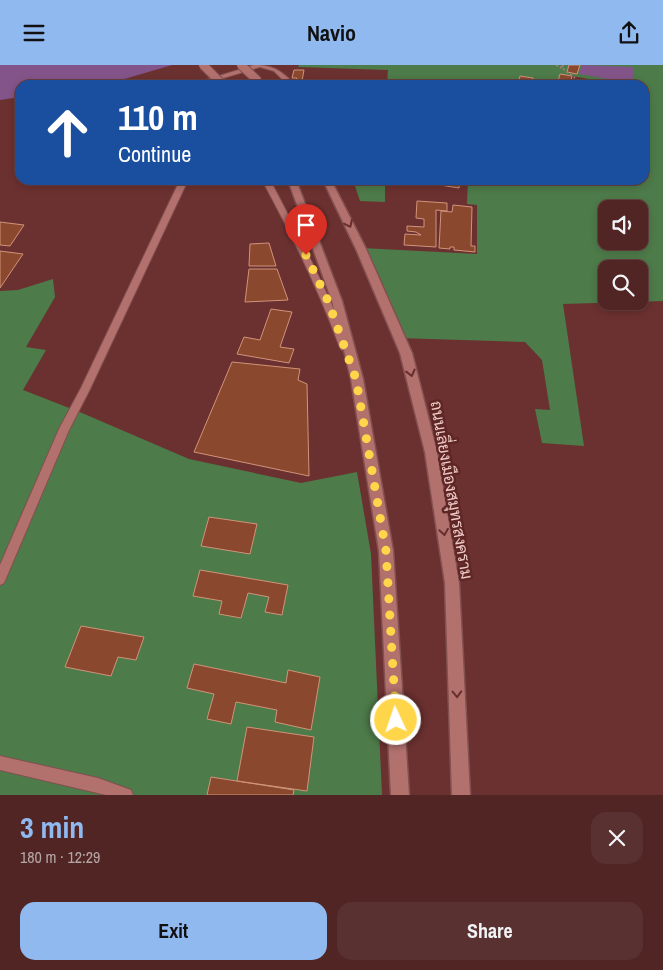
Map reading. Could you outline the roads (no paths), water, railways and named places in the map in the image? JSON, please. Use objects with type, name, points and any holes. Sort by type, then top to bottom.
[{"type":"main road","points":[[203,65],[218,80]]},
{"type":"main road","points":[[241,65],[257,80]]},
{"type":"main road","points":[[294,185],[337,301],[356,379],[386,551],[400,795]]},
{"type":"main road","name":"ถนนเลี่ยงเมืองสมุทรสงคราม","points":[[329,185],[361,249],[406,353],[430,452],[452,583],[461,795]]},
{"type":"lane","points":[[211,80],[260,65],[276,70],[287,80]]},
{"type":"lane","points":[[0,579],[64,429],[85,389],[182,185]]},
{"type":"lane","points":[[269,185],[299,240],[328,301],[356,379]]},
{"type":"lane","points":[[0,763],[98,785],[126,795]]}]
